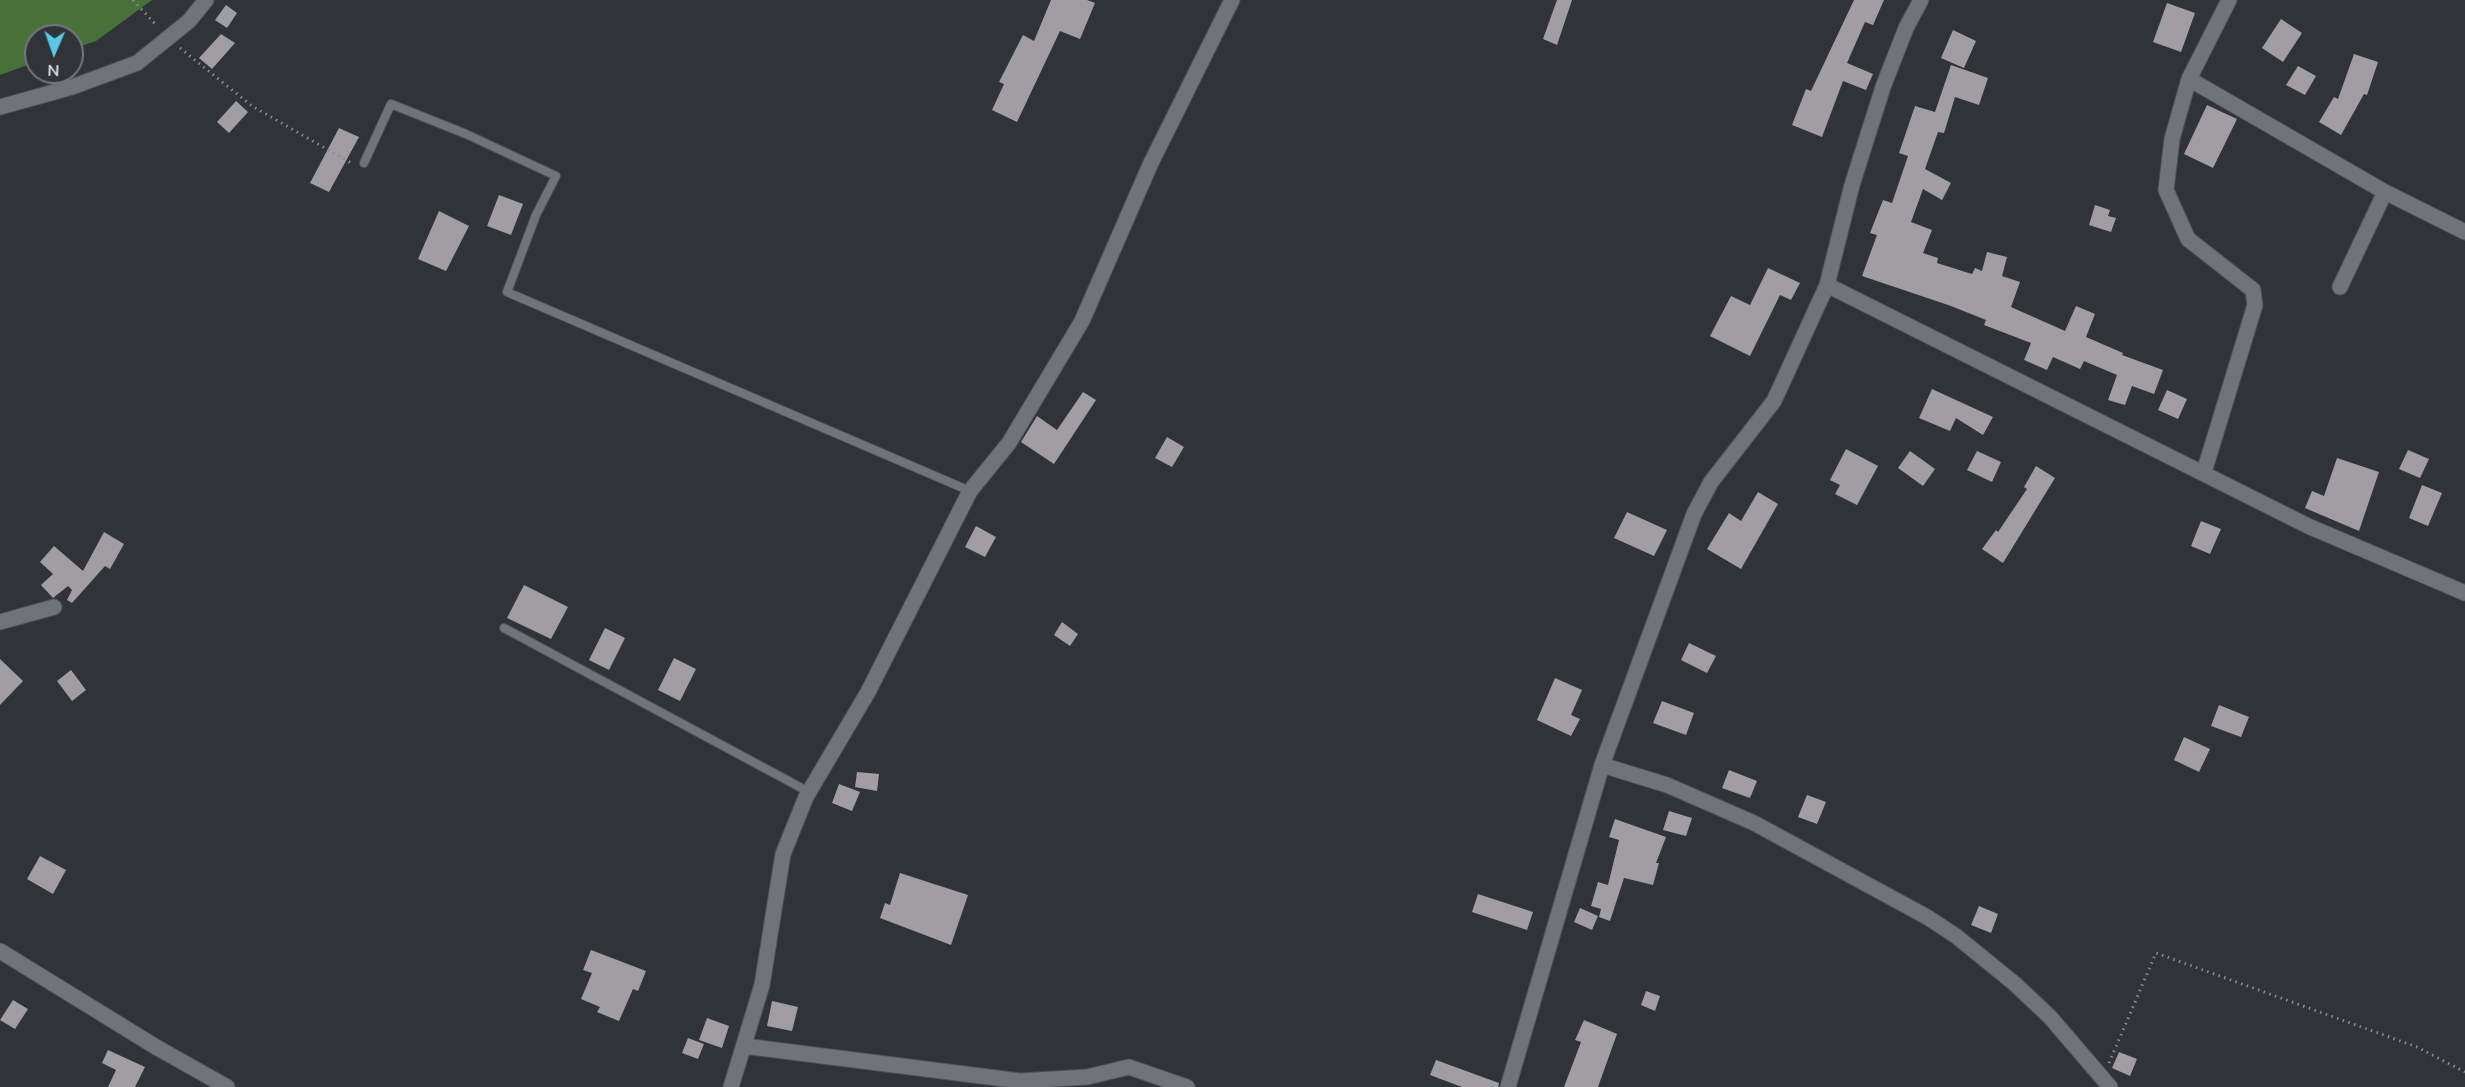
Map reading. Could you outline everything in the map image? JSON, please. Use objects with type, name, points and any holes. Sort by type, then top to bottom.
[{"type":"street","points":[[0,107],[72,87],[137,63],[189,21],[206,0]]},
{"type":"street","points":[[731,1087],[762,985],[783,854],[809,792],[868,692],[970,491],[1009,443],[1082,321],[1150,165],[1232,0]]},
{"type":"street","points":[[1508,1087],[1602,765],[1700,501],[1711,482],[1774,400],[1827,285],[1852,185],[1883,87],[1906,28],[1921,0]]},
{"type":"street","points":[[2204,472],[2254,305],[2253,290],[2188,239],[2166,190],[2172,139],[2189,79],[2229,0]]},
{"type":"street","points":[[2189,79],[2385,192],[2465,232]]},
{"type":"street","points":[[2340,287],[2385,192]]},
{"type":"street","points":[[1827,285],[2308,526],[2465,593]]},
{"type":"street","points":[[0,622],[54,607]]},
{"type":"street","points":[[1602,765],[1666,785],[1754,823],[1927,917],[1956,936],[2050,1017],[2110,1087]]},
{"type":"street","points":[[0,951],[156,1047],[227,1087]]},
{"type":"street","points":[[744,1046],[1020,1082],[1088,1077],[1129,1067],[1187,1087]]},
{"type":"lane","points":[[364,163],[391,104],[466,134],[556,176],[536,215],[507,292],[970,491]]},
{"type":"lane","points":[[504,628],[809,792]]},
{"type":"path","points":[[133,0],[168,38],[252,106],[350,163],[364,163]]},
{"type":"path","points":[[2107,1067],[2156,953],[2417,1047],[2465,1072]]},
{"type":"green space","points":[[0,0],[152,0],[96,41],[84,45],[84,24],[24,24],[24,66],[0,75]]},
{"type":"building","points":[[1051,0],[1087,0],[1095,3],[1080,39],[1060,31],[1017,122],[992,110],[1004,84],[999,82],[1023,35],[1034,41]]},
{"type":"building","points":[[1557,0],[1572,0],[1557,45],[1543,39]]},
{"type":"building","points":[[1854,0],[1884,0],[1873,25],[1865,22],[1847,63],[1873,74],[1866,90],[1843,81],[1822,137],[1792,125],[1806,89],[1811,91]]},
{"type":"building","points":[[2167,3],[2195,13],[2181,52],[2153,42]]},
{"type":"building","points":[[226,5],[237,13],[227,28],[215,20]]},
{"type":"building","points":[[2281,19],[2302,33],[2283,62],[2262,48]]},
{"type":"building","points":[[1953,30],[1976,41],[1964,68],[1941,58]]},
{"type":"building","points":[[221,34],[235,43],[212,69],[199,58]]},
{"type":"building","points":[[2354,54],[2378,62],[2367,95],[2364,94],[2341,135],[2319,122],[2334,97],[2338,99]]},
{"type":"building","points":[[1951,65],[1988,78],[1979,105],[1955,97],[1944,133],[1938,132],[1925,169],[1951,183],[1942,200],[1923,189],[1911,222],[1932,230],[1923,253],[1938,258],[1937,263],[1972,274],[1975,268],[1982,271],[1987,252],[2007,257],[2002,276],[2020,282],[2011,307],[2065,331],[2076,306],[2095,314],[2086,337],[2123,353],[2122,355],[2163,370],[2154,394],[2132,386],[2125,405],[2108,400],[2117,375],[2084,361],[2080,369],[2053,357],[2047,370],[2024,360],[2031,343],[1984,325],[1986,320],[1862,276],[1877,235],[1870,233],[1883,200],[1892,203],[1908,156],[1899,153],[1915,106],[1935,112]]},
{"type":"building","points":[[2298,66],[2316,76],[2305,95],[2286,85]]},
{"type":"building","points":[[236,101],[248,112],[229,133],[217,122]]},
{"type":"building","points":[[2207,105],[2237,119],[2213,168],[2184,154]]},
{"type":"building","points":[[339,128],[359,137],[329,192],[310,183]]},
{"type":"building","points":[[499,195],[523,204],[511,235],[487,226]]},
{"type":"building","points":[[2095,205],[2110,210],[2108,216],[2116,218],[2111,232],[2089,225]]},
{"type":"building","points":[[439,211],[469,226],[446,271],[418,259]]},
{"type":"building","points":[[1768,268],[1800,283],[1791,300],[1780,295],[1750,356],[1710,336],[1731,296],[1750,305]]},
{"type":"building","points":[[1932,389],[1993,417],[1983,435],[1956,418],[1950,431],[1919,418]]},
{"type":"building","points":[[2167,390],[2187,399],[2178,419],[2158,410]]},
{"type":"building","points":[[1083,392],[1096,400],[1054,464],[1021,442],[1037,416],[1057,430]]},
{"type":"building","points":[[1167,437],[1184,447],[1172,467],[1155,458]]},
{"type":"building","points":[[1846,449],[1878,466],[1857,505],[1835,494],[1840,485],[1830,480]]},
{"type":"building","points":[[2408,450],[2429,459],[2420,478],[2399,469]]},
{"type":"building","points":[[1910,451],[1935,469],[1923,486],[1898,468]]},
{"type":"building","points":[[1977,451],[2001,462],[1992,482],[1967,470]]},
{"type":"building","points":[[2337,458],[2379,472],[2359,531],[2305,508],[2312,491],[2324,496]]},
{"type":"building","points":[[2036,466],[2055,478],[2003,563],[1982,549],[1996,530],[1998,532],[2027,489],[2024,487]]},
{"type":"building","points":[[2422,485],[2442,493],[2428,526],[2409,518]]},
{"type":"building","points":[[1758,492],[1778,504],[1741,569],[1707,549],[1729,513],[1741,521]]},
{"type":"building","points":[[1627,512],[1667,530],[1654,556],[1614,538]]},
{"type":"building","points":[[2201,521],[2221,529],[2210,554],[2191,546]]},
{"type":"building","points":[[976,526],[996,537],[985,557],[965,547]]},
{"type":"building","points":[[104,532],[124,544],[110,569],[105,566],[72,603],[67,600],[72,590],[68,586],[53,598],[41,585],[53,574],[40,562],[54,546],[83,571]]},
{"type":"building","points":[[524,585],[568,607],[551,639],[507,618]]},
{"type":"building","points":[[1062,622],[1078,634],[1070,646],[1054,635]]},
{"type":"building","points":[[605,628],[625,638],[609,670],[589,660]]},
{"type":"building","points":[[1689,643],[1716,656],[1707,673],[1681,660]]},
{"type":"building","points":[[674,658],[696,669],[680,701],[658,690]]},
{"type":"building","points":[[0,659],[23,681],[0,705]]},
{"type":"building","points":[[71,670],[86,690],[72,701],[57,681]]},
{"type":"building","points":[[1555,678],[1582,690],[1571,715],[1580,719],[1571,736],[1537,720]]},
{"type":"building","points":[[1662,701],[1694,713],[1686,735],[1653,723]]},
{"type":"building","points":[[2219,705],[2249,717],[2241,737],[2211,726]]},
{"type":"building","points":[[2184,737],[2210,749],[2199,772],[2174,760]]},
{"type":"building","points":[[1729,770],[1757,781],[1750,798],[1722,788]]},
{"type":"building","points":[[857,772],[879,774],[877,791],[855,787]]},
{"type":"building","points":[[839,784],[860,792],[852,811],[832,803]]},
{"type":"building","points":[[1807,795],[1826,802],[1817,824],[1798,817]]},
{"type":"building","points":[[1669,811],[1692,818],[1686,836],[1663,830]]},
{"type":"building","points":[[1615,819],[1666,837],[1656,863],[1659,863],[1653,885],[1624,878],[1610,921],[1599,917],[1601,909],[1591,906],[1598,882],[1608,885],[1619,840],[1609,837]]},
{"type":"building","points":[[40,856],[66,870],[53,894],[27,879]]},
{"type":"building","points":[[900,873],[968,895],[951,945],[880,918],[885,903],[890,905]]},
{"type":"building","points":[[1478,894],[1533,912],[1527,930],[1472,912]]},
{"type":"building","points":[[1979,906],[1998,914],[1991,933],[1971,925]]},
{"type":"building","points":[[1580,908],[1598,916],[1592,930],[1574,922]]},
{"type":"building","points":[[591,950],[646,971],[638,991],[633,989],[619,1021],[597,1012],[600,1007],[581,999],[592,973],[583,970]]},
{"type":"building","points":[[1646,991],[1660,996],[1655,1011],[1641,1005]]},
{"type":"building","points":[[13,1000],[28,1009],[15,1029],[0,1020]]},
{"type":"building","points":[[772,1001],[798,1007],[792,1031],[767,1026]]},
{"type":"building","points":[[707,1018],[729,1026],[722,1048],[699,1040]]},
{"type":"building","points":[[1584,1020],[1617,1034],[1598,1087],[1564,1087],[1581,1042],[1575,1040]]},
{"type":"building","points":[[688,1038],[704,1044],[698,1059],[682,1053]]},
{"type":"building","points":[[108,1050],[145,1067],[135,1087],[108,1087],[116,1070],[102,1063]]},
{"type":"building","points":[[2119,1052],[2137,1059],[2130,1076],[2112,1068]]},
{"type":"building","points":[[1436,1060],[1499,1083],[1498,1087],[1462,1087],[1430,1075]]}]
